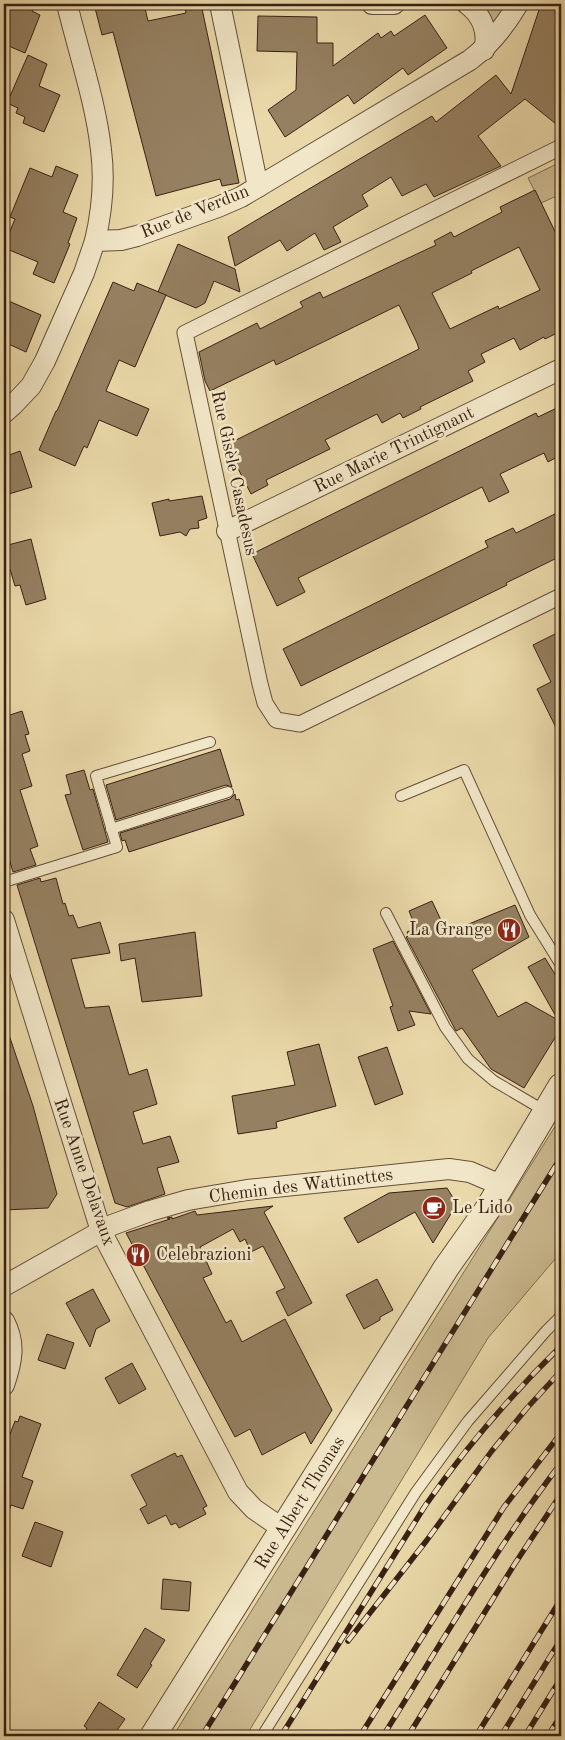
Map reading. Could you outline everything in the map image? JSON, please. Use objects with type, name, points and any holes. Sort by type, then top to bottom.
[{"type":"street","points":[[4,413],[30,386],[45,361],[84,273],[95,241],[99,221],[103,188],[101,151],[96,118],[67,4]]},
{"type":"street","points":[[220,4],[258,187]]},
{"type":"street","points":[[372,4],[394,4]]},
{"type":"street","points":[[467,4],[476,11],[484,26],[486,34],[484,50]]},
{"type":"street","name":"Rue de Verdun","points":[[95,241],[121,240],[154,231],[218,207],[258,187],[461,67],[484,50],[503,28],[518,4]]},
{"type":"street","name":"Rue Gisèle Casadesus","points":[[561,146],[185,333],[260,684],[265,703],[276,720],[300,724],[561,596]]},
{"type":"street","name":"Rue Marie Trintignant","points":[[227,530],[561,369]]},
{"type":"street","name":"Rue Anne Delavaux","points":[[4,920],[101,1231],[238,1492],[254,1509],[283,1529]]},
{"type":"street","name":"Rue Albert Thomas","points":[[153,1736],[446,1268],[495,1182],[561,1080]]},
{"type":"street","name":"Rue Albert Thomas","points":[[543,1110],[561,1086]]},
{"type":"street","name":"Chemin des Wattinettes","points":[[4,1286],[112,1225],[188,1200],[228,1192],[449,1169],[470,1172],[495,1182]]},
{"type":"street","points":[[4,1320],[13,1351],[4,1385]]},
{"type":"lane","points":[[4,882],[117,847],[96,776],[210,742]]},
{"type":"lane","points":[[401,796],[464,770],[530,915],[561,965]]},
{"type":"lane","points":[[111,829],[228,792]]},
{"type":"lane","points":[[386,912],[445,1027],[468,1059],[494,1081],[543,1110]]},
{"type":"lane","points":[[262,1736],[416,1492],[468,1421],[561,1316]]},
{"type":"shaded area","points":[[480,4],[509,4],[496,21],[490,20]]},
{"type":"shaded area","points":[[561,162],[561,194],[541,203],[528,178]]},
{"type":"shaded area","points":[[561,1117],[561,1252],[488,1338],[246,1736],[173,1736]]},
{"type":"building","points":[[4,4],[35,4],[32,11],[40,15],[25,53],[4,44]]},
{"type":"building","points":[[94,4],[144,4],[148,21],[186,13],[184,4],[201,4],[239,183],[222,186],[220,179],[156,196],[113,32],[102,35]]},
{"type":"building","points":[[541,4],[561,4],[561,128],[525,99],[478,136],[501,166],[434,197],[426,184],[402,196],[391,177],[362,195],[368,206],[333,227],[341,242],[324,250],[315,233],[287,251],[280,240],[235,266],[228,237],[432,116],[436,122],[496,75],[511,94]]},
{"type":"building","points":[[425,15],[447,48],[408,75],[403,68],[354,104],[348,95],[285,137],[268,110],[296,90],[297,52],[257,51],[258,16],[317,17],[317,43],[333,43],[333,66],[378,33],[381,38],[391,31],[394,36]]},
{"type":"building","points":[[28,55],[47,64],[39,86],[60,95],[44,132],[23,123],[25,117],[16,113],[18,108],[7,103]]},
{"type":"building","points":[[56,166],[78,175],[63,212],[77,218],[68,243],[70,244],[54,283],[33,274],[38,262],[7,249],[10,243],[6,241],[15,219],[10,217],[30,168],[52,177]]},
{"type":"building","points":[[535,190],[561,244],[561,331],[545,339],[544,337],[520,350],[514,338],[481,354],[485,362],[468,371],[473,381],[420,407],[421,409],[403,418],[400,413],[382,423],[377,414],[325,440],[330,449],[266,480],[268,485],[251,494],[226,445],[419,349],[417,343],[399,305],[276,365],[274,360],[210,391],[205,381],[199,352],[257,323],[260,329],[303,307],[300,302],[320,292],[323,298],[436,245],[434,241],[451,232],[454,237],[502,212],[500,207]],"holes":[[[519,247],[540,290],[499,309],[498,306],[450,329],[432,293]]]},
{"type":"building","points":[[178,244],[235,269],[240,292],[214,281],[205,303],[196,308],[158,292]]},
{"type":"building","points":[[113,282],[134,291],[137,283],[166,295],[135,367],[119,360],[106,391],[149,409],[137,436],[99,420],[87,448],[84,446],[75,466],[39,450]]},
{"type":"building","points":[[4,299],[41,315],[26,352],[4,342]]},
{"type":"building","points":[[561,406],[561,455],[548,462],[544,453],[500,474],[509,492],[489,502],[482,487],[298,578],[305,592],[277,606],[252,554],[536,413],[538,417]]},
{"type":"building","points":[[20,451],[32,487],[9,494],[4,477],[4,457]]},
{"type":"building","points":[[202,496],[207,518],[198,521],[199,528],[190,529],[186,536],[180,532],[160,536],[152,503],[169,499],[169,501]]},
{"type":"building","points":[[561,511],[561,556],[506,583],[507,585],[301,686],[283,649],[488,547],[485,541],[513,528],[516,533]]},
{"type":"building","points":[[31,539],[46,599],[26,605],[20,585],[15,586],[10,569],[4,571],[4,546]]},
{"type":"building","points":[[561,631],[561,738],[537,689],[551,682],[533,645]]},
{"type":"building","points":[[22,711],[29,734],[25,735],[30,751],[22,754],[32,786],[20,790],[38,846],[30,849],[36,865],[13,872],[4,842],[4,717]]},
{"type":"building","points":[[220,749],[232,787],[226,785],[116,820],[106,785]]},
{"type":"building","points":[[84,770],[90,790],[93,789],[108,842],[83,850],[65,795],[71,794],[66,775]]},
{"type":"building","points":[[235,794],[236,800],[239,799],[244,815],[129,852],[125,840],[122,841],[120,833],[230,799]]},
{"type":"building","points":[[40,878],[41,882],[56,878],[63,904],[65,903],[69,916],[73,915],[78,928],[100,922],[110,953],[71,959],[85,1008],[109,1006],[129,1075],[147,1069],[157,1104],[133,1112],[143,1144],[170,1136],[179,1162],[157,1168],[165,1194],[127,1207],[115,1203],[17,885]]},
{"type":"building","points":[[432,901],[447,933],[515,905],[529,937],[472,970],[498,1017],[526,1002],[558,1020],[528,967],[545,958],[561,984],[561,1028],[524,1088],[491,1069],[462,1028],[456,1031],[406,937],[409,936],[407,932],[416,928],[409,911]]},
{"type":"building","points":[[195,932],[202,996],[142,1002],[135,958],[121,961],[119,944]]},
{"type":"building","points":[[393,941],[431,1014],[409,1011],[415,1025],[398,1031],[390,1007],[393,1006],[373,949]]},
{"type":"building","points":[[7,1029],[33,1106],[57,1194],[48,1208],[4,1210],[4,1030]]},
{"type":"building","points":[[319,1044],[336,1106],[276,1122],[277,1128],[238,1134],[232,1096],[295,1085],[287,1052]]},
{"type":"building","points":[[387,1047],[403,1094],[375,1105],[358,1057]]},
{"type":"building","points":[[447,1188],[457,1204],[433,1243],[415,1212],[358,1243],[344,1218],[389,1193]]},
{"type":"building","points":[[273,1206],[264,1212],[312,1303],[288,1316],[276,1292],[285,1288],[263,1246],[251,1252],[245,1239],[240,1242],[233,1229],[200,1247],[212,1274],[203,1278],[226,1323],[231,1320],[242,1342],[285,1319],[332,1410],[311,1444],[305,1432],[262,1455],[250,1429],[235,1437],[126,1233],[170,1219],[167,1218],[172,1217],[172,1219],[195,1211],[197,1215]]},
{"type":"building","points":[[377,1279],[393,1310],[364,1329],[346,1295]]},
{"type":"building","points":[[93,1289],[110,1321],[96,1329],[90,1347],[66,1303]]},
{"type":"building","points":[[47,1334],[74,1343],[65,1369],[38,1360]]},
{"type":"building","points":[[132,1363],[146,1389],[119,1404],[105,1378]]},
{"type":"building","points":[[20,1416],[41,1424],[22,1477],[33,1481],[23,1509],[11,1505],[6,1520],[4,1520],[4,1450],[15,1421],[18,1422]]},
{"type":"building","points":[[175,1453],[177,1457],[182,1455],[207,1506],[203,1508],[206,1514],[179,1528],[176,1523],[171,1525],[166,1515],[148,1524],[140,1509],[147,1505],[131,1475]]},
{"type":"building","points":[[35,1522],[63,1532],[51,1567],[22,1556]]},
{"type":"building","points":[[163,1579],[191,1582],[189,1611],[161,1609]]},
{"type":"building","points":[[145,1628],[165,1640],[137,1688],[117,1675]]},
{"type":"building","points":[[99,1702],[125,1719],[113,1736],[82,1736],[87,1728],[84,1726]]},
{"type":"railway","points":[[202,1736],[561,1157]]},
{"type":"railway","points":[[281,1736],[440,1484],[489,1423],[561,1346]]},
{"type":"railway","points":[[348,1641],[427,1540],[491,1452],[527,1408],[561,1371]]},
{"type":"railway","points":[[360,1736],[504,1507],[561,1433]]},
{"type":"railway","points":[[383,1736],[491,1563],[561,1463]]},
{"type":"railway","points":[[408,1736],[514,1565],[561,1494]]},
{"type":"railway","points":[[476,1736],[561,1599]]},
{"type":"railway","points":[[501,1736],[561,1639]]},
{"type":"railway","points":[[525,1736],[561,1678]]},
{"type":"railway","points":[[548,1736],[561,1715]]},
{"type":"place","name":"La Grange","points":[[509,930]]},
{"type":"place","name":"Le Lido","points":[[434,1208]]},
{"type":"place","name":"Celebrazioni","points":[[138,1255]]}]
